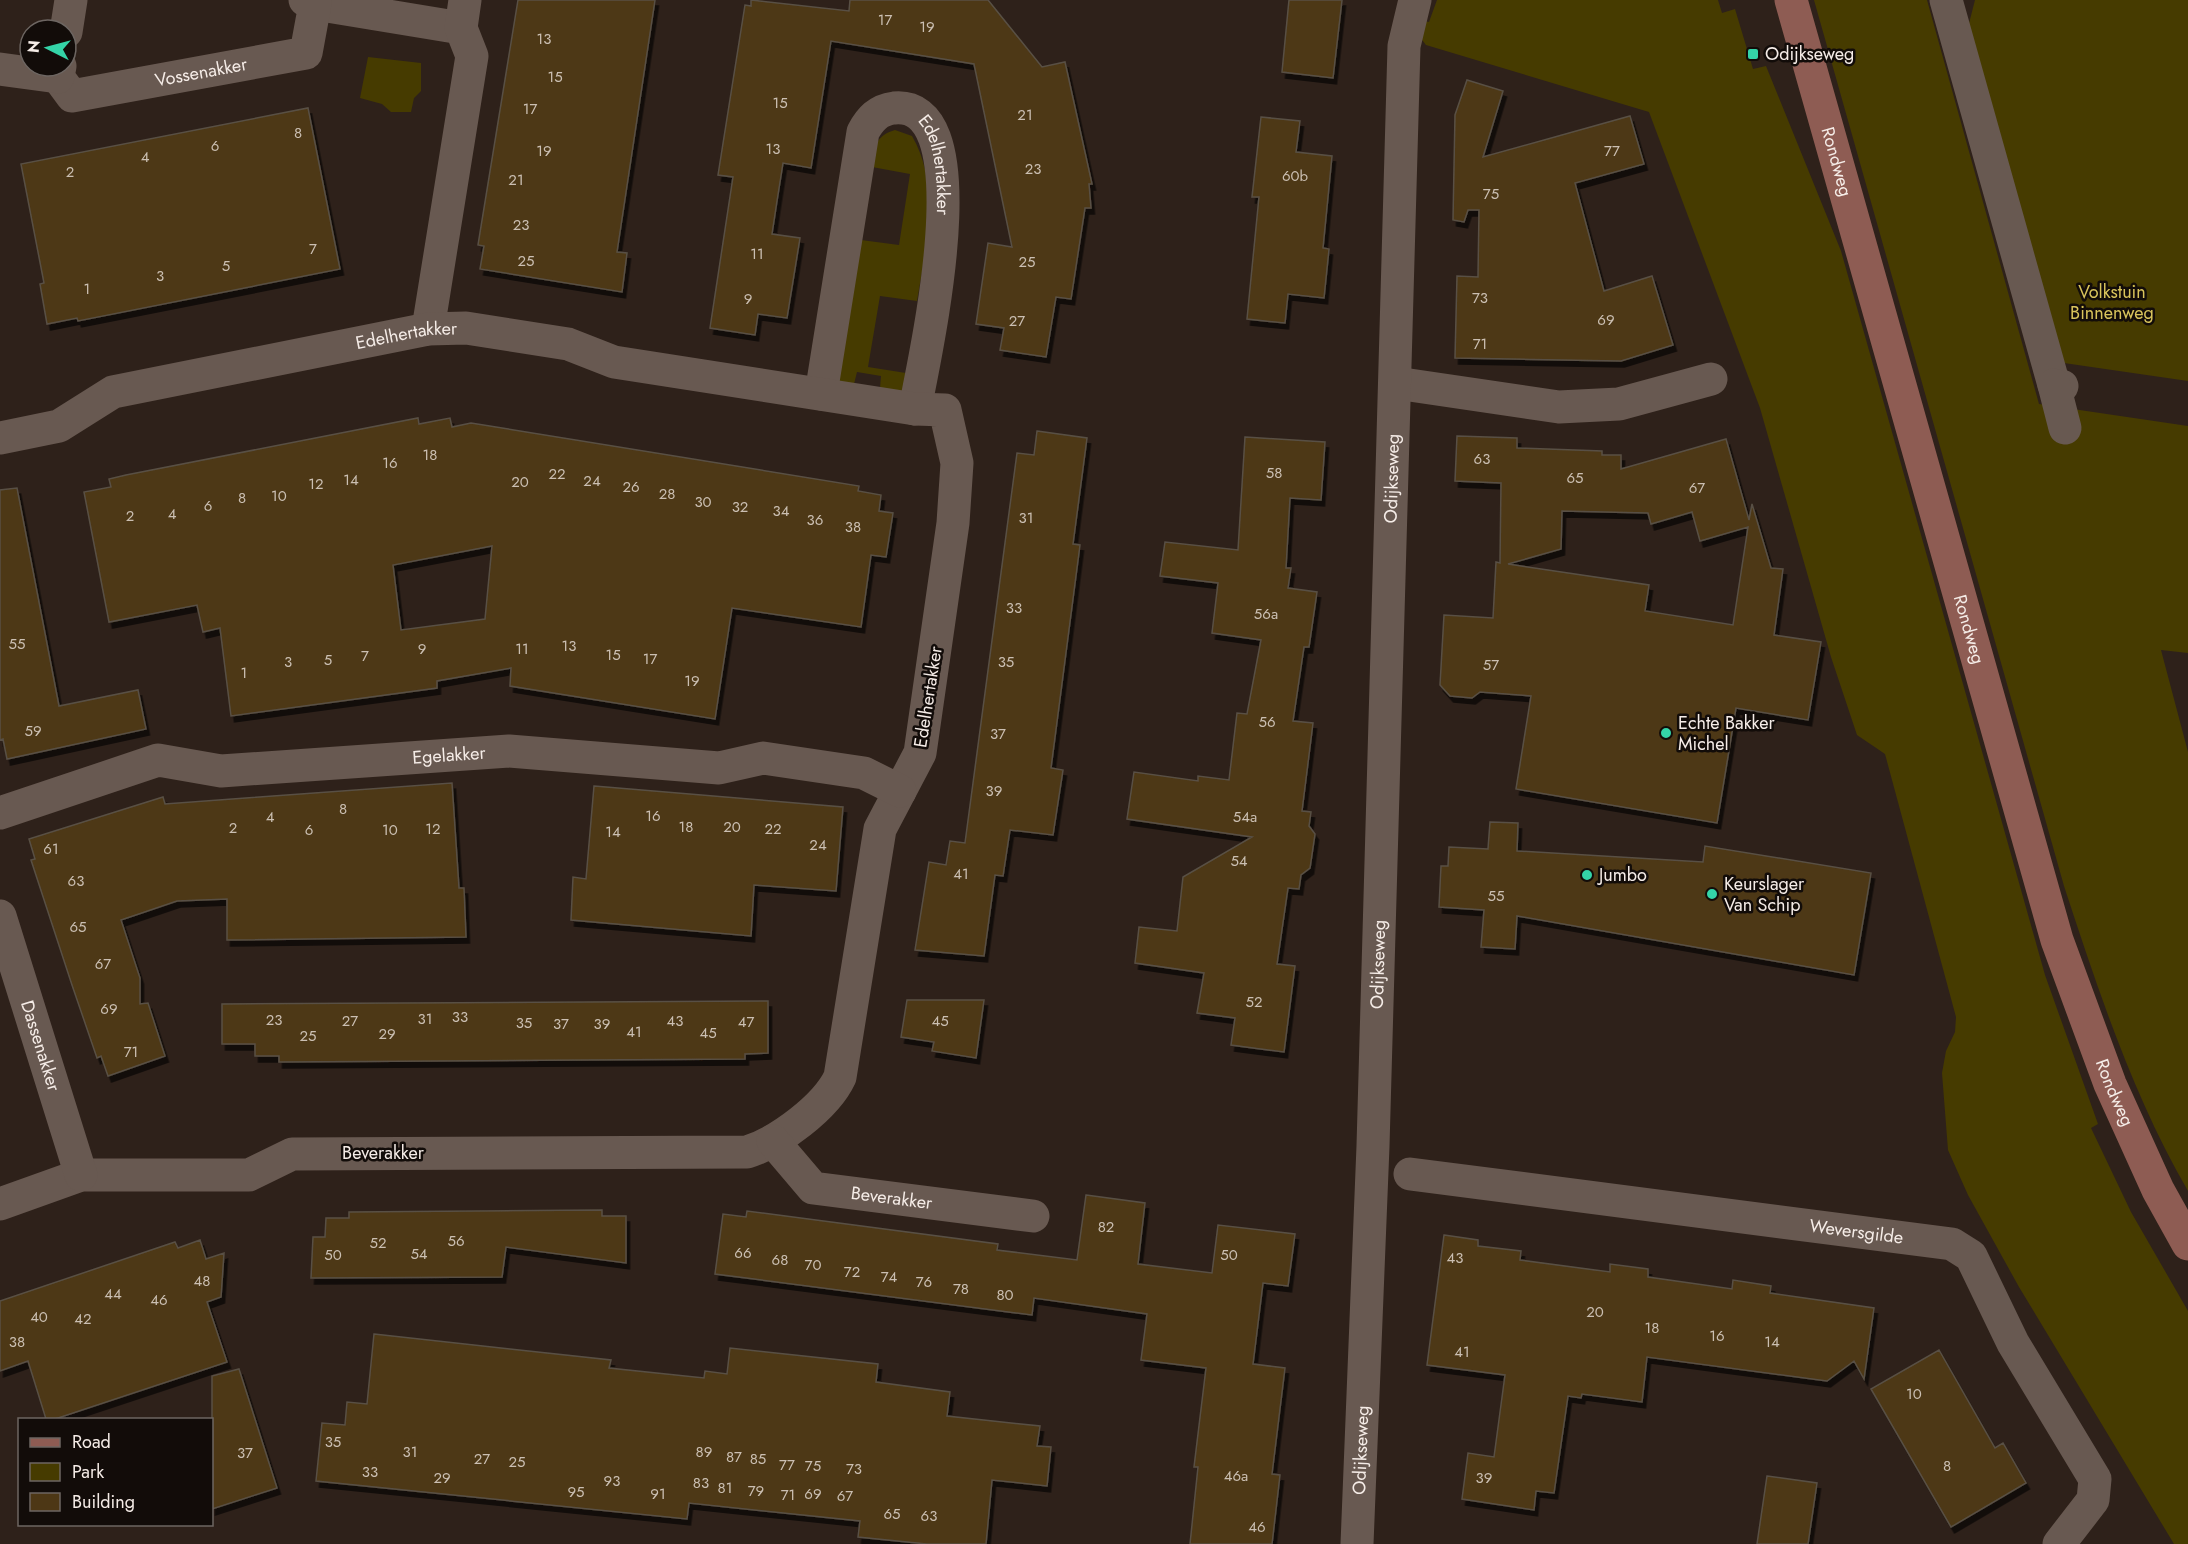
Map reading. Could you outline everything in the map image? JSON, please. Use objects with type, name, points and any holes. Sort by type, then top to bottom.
[{"type":"main road","name":"Rondweg","points":[[1791,0],[2057,940],[2110,1084],[2158,1190],[2188,1244]]},
{"type":"street","points":[[68,18],[71,0]]},
{"type":"street","name":"Odijkseweg","points":[[1357,1544],[1373,1146],[1404,46],[1415,0]]},
{"type":"street","points":[[1946,0],[2058,386],[2065,428]]},
{"type":"street","name":"Vossenakker","points":[[62,78],[72,96],[306,53],[310,2],[463,14],[472,56],[428,329]]},
{"type":"street","name":"Vossenakker","points":[[0,69],[18,70]]},
{"type":"street","name":"Edelhertakker","points":[[821,394],[863,132],[869,120],[877,114],[899,108],[912,111],[930,130],[939,153],[945,196],[938,270],[915,408]]},
{"type":"street","name":"Edelhertakker","points":[[0,438],[59,426],[113,392],[428,329],[466,328],[568,344],[614,362],[915,408],[945,410],[957,463],[953,523],[920,753],[880,829],[840,1077]]},
{"type":"street","points":[[1396,383],[1559,407],[1618,404],[1711,379]]},
{"type":"street","name":"Egelakker","points":[[0,813],[158,760],[220,771],[509,751],[719,768],[763,758],[864,772],[900,791]]},
{"type":"street","name":"Dassenakker","points":[[0,916],[81,1175]]},
{"type":"street","name":"Beverakker","points":[[0,1204],[81,1175],[249,1175],[292,1154],[738,1152],[755,1150],[773,1141],[824,1101],[840,1077]]},
{"type":"street","name":"Beverakker","points":[[773,1141],[813,1188],[1033,1216]]},
{"type":"street","name":"Weversgilde","points":[[1410,1174],[1952,1244],[1963,1248],[1971,1256],[2013,1343],[2095,1479],[2093,1500],[2059,1544]]},
{"type":"green space","points":[[1437,0],[1718,0],[1722,13],[1735,9],[1753,69],[1766,66],[1841,251],[2045,975],[2098,1124],[2091,1128],[2131,1212],[2188,1311],[2188,1544],[2174,1544],[2019,1287],[1968,1195],[1948,1150],[1942,1073],[1946,1051],[1955,1032],[1956,1017],[1885,754],[1857,735],[1831,657],[1760,408],[1649,112],[1426,45],[1419,36],[1420,20],[1429,22]]},
{"type":"green space","points":[[1814,0],[1927,0],[2039,404],[2188,426],[2188,653],[2161,650],[2188,752],[2188,1191],[2150,1118],[2118,1042],[2064,886]]},
{"type":"green space","name":"Volkstuin Binnenweg","points":[[1975,0],[2188,0],[2188,381],[2057,362],[1964,43]]},
{"type":"green space","points":[[368,57],[421,63],[421,91],[414,98],[411,112],[391,112],[382,104],[360,98]]},
{"type":"green space","points":[[895,130],[912,136],[921,155],[929,196],[927,238],[917,301],[880,296],[868,367],[906,373],[904,392],[880,388],[881,376],[857,372],[854,384],[838,382],[861,240],[899,245],[910,174],[872,167],[879,139]]},
{"type":"building","points":[[518,0],[655,0],[617,252],[627,253],[622,292],[480,269],[484,246],[478,245]]},
{"type":"building","points":[[751,0],[849,11],[850,0],[988,0],[1042,67],[1065,62],[1092,184],[1089,184],[1091,208],[1085,208],[1071,299],[1056,297],[1046,357],[1000,350],[1004,328],[976,324],[988,243],[1012,247],[974,64],[831,41],[811,168],[783,163],[772,234],[800,238],[787,318],[758,314],[755,335],[710,328],[733,177],[718,175],[745,5],[751,6]]},
{"type":"building","points":[[1289,0],[1342,0],[1333,78],[1282,72]]},
{"type":"building","points":[[1467,80],[1503,91],[1483,157],[1630,116],[1644,164],[1575,183],[1604,291],[1652,276],[1673,345],[1621,361],[1455,358],[1457,276],[1478,277],[1479,210],[1468,210],[1464,222],[1453,220],[1455,115]]},
{"type":"building","points":[[308,108],[340,269],[78,321],[77,318],[47,324],[40,284],[44,283],[21,164]]},
{"type":"building","points":[[1261,117],[1300,121],[1296,152],[1332,156],[1323,248],[1329,249],[1324,298],[1288,294],[1285,323],[1247,319],[1259,197],[1252,197]]},
{"type":"building","points":[[418,418],[419,424],[450,418],[452,427],[471,423],[859,486],[858,491],[881,495],[879,511],[893,513],[886,557],[871,555],[861,627],[732,608],[715,719],[510,686],[511,668],[437,681],[437,688],[231,716],[220,628],[203,632],[197,605],[109,622],[84,492],[111,487],[109,479]],"holes":[[[492,546],[485,619],[401,630],[393,565]]]},
{"type":"building","points":[[1037,431],[1087,438],[1073,544],[1080,545],[1051,768],[1063,770],[1053,835],[1010,830],[1003,876],[995,875],[984,956],[915,950],[929,862],[946,865],[950,841],[965,843],[1017,453],[1034,455]]},
{"type":"building","points":[[1457,436],[1517,438],[1517,448],[1602,451],[1602,455],[1621,455],[1621,469],[1726,439],[1749,520],[1752,504],[1771,568],[1783,569],[1774,635],[1821,642],[1808,720],[1736,708],[1717,823],[1516,789],[1531,696],[1480,692],[1472,698],[1450,696],[1440,685],[1444,615],[1493,618],[1496,562],[1500,563],[1501,483],[1455,481]],"holes":[[[1562,511],[1648,513],[1651,524],[1692,512],[1700,541],[1748,527],[1733,625],[1645,611],[1649,585],[1508,564],[1561,549]]]},
{"type":"building","points":[[1245,437],[1325,442],[1321,500],[1290,498],[1286,568],[1291,568],[1288,588],[1317,592],[1309,647],[1304,647],[1293,721],[1313,723],[1302,811],[1311,812],[1309,826],[1315,834],[1310,868],[1301,875],[1299,889],[1288,888],[1277,964],[1295,966],[1284,1052],[1231,1045],[1235,1018],[1197,1013],[1204,973],[1135,963],[1139,927],[1177,931],[1183,877],[1252,837],[1127,819],[1134,772],[1198,781],[1198,776],[1229,780],[1237,713],[1247,714],[1261,640],[1212,633],[1218,583],[1160,576],[1165,542],[1238,550]]},
{"type":"building","points":[[17,488],[59,706],[138,690],[146,729],[7,759],[3,739],[0,740],[0,490]]},
{"type":"building","points":[[452,783],[459,888],[464,888],[466,937],[227,940],[227,899],[177,901],[121,920],[140,978],[140,1004],[148,1003],[165,1056],[108,1076],[101,1056],[97,1058],[72,985],[31,860],[35,859],[29,839],[163,797],[165,804]]},
{"type":"building","points":[[594,786],[843,807],[836,891],[754,885],[751,936],[571,920],[573,877],[586,879]]},
{"type":"building","points":[[1490,822],[1518,823],[1517,851],[1703,862],[1705,846],[1871,873],[1854,975],[1517,916],[1515,949],[1481,947],[1484,910],[1439,907],[1441,866],[1448,866],[1449,847],[1488,849]]},
{"type":"building","points":[[907,1000],[984,1000],[976,1058],[932,1051],[934,1042],[901,1037]]},
{"type":"building","points":[[768,1001],[768,1053],[745,1054],[745,1059],[279,1062],[279,1056],[255,1056],[255,1044],[222,1044],[222,1004]]},
{"type":"building","points":[[1086,1195],[1145,1203],[1138,1264],[1212,1273],[1218,1225],[1295,1234],[1288,1286],[1263,1283],[1253,1364],[1285,1368],[1272,1474],[1280,1475],[1272,1544],[1190,1544],[1198,1467],[1194,1467],[1206,1368],[1141,1360],[1147,1314],[1034,1298],[1032,1315],[715,1274],[723,1214],[746,1217],[747,1211],[998,1244],[997,1250],[1077,1260]]},
{"type":"building","points":[[602,1210],[602,1216],[626,1216],[626,1263],[506,1247],[502,1277],[311,1278],[313,1237],[325,1237],[326,1218],[349,1218],[349,1212]]},
{"type":"building","points":[[1444,1235],[1478,1240],[1478,1246],[1521,1251],[1520,1260],[1610,1272],[1610,1264],[1648,1269],[1648,1277],[1732,1289],[1733,1280],[1771,1286],[1770,1293],[1874,1308],[1864,1379],[1854,1361],[1827,1381],[1647,1357],[1642,1402],[1582,1394],[1581,1398],[1568,1396],[1554,1493],[1536,1491],[1534,1510],[1462,1499],[1468,1453],[1494,1457],[1505,1375],[1427,1365]]},
{"type":"building","points":[[200,1240],[206,1259],[224,1253],[221,1297],[207,1302],[227,1362],[58,1418],[46,1418],[28,1361],[0,1371],[0,1301],[175,1242],[178,1248]]},
{"type":"building","points":[[374,1334],[611,1360],[609,1368],[704,1378],[705,1371],[727,1374],[730,1348],[878,1364],[876,1382],[950,1392],[947,1416],[1040,1426],[1037,1446],[1051,1447],[1047,1486],[992,1480],[986,1544],[927,1544],[858,1537],[860,1521],[689,1503],[687,1519],[316,1481],[322,1423],[345,1425],[347,1402],[367,1404]]},
{"type":"building","points":[[1939,1350],[1995,1448],[2003,1443],[2026,1483],[1951,1527],[1871,1389]]},
{"type":"building","points":[[239,1369],[277,1488],[213,1509],[213,1418],[212,1376]]},
{"type":"building","points":[[1767,1476],[1817,1483],[1808,1544],[1757,1544]]},
{"type":"place","name":"Odijkseweg","points":[[1753,54]]},
{"type":"place","name":"Echte Bakker Michel","points":[[1666,733]]},
{"type":"place","name":"Jumbo","points":[[1587,875]]},
{"type":"place","name":"Keurslager Van Schip","points":[[1712,894]]}]
